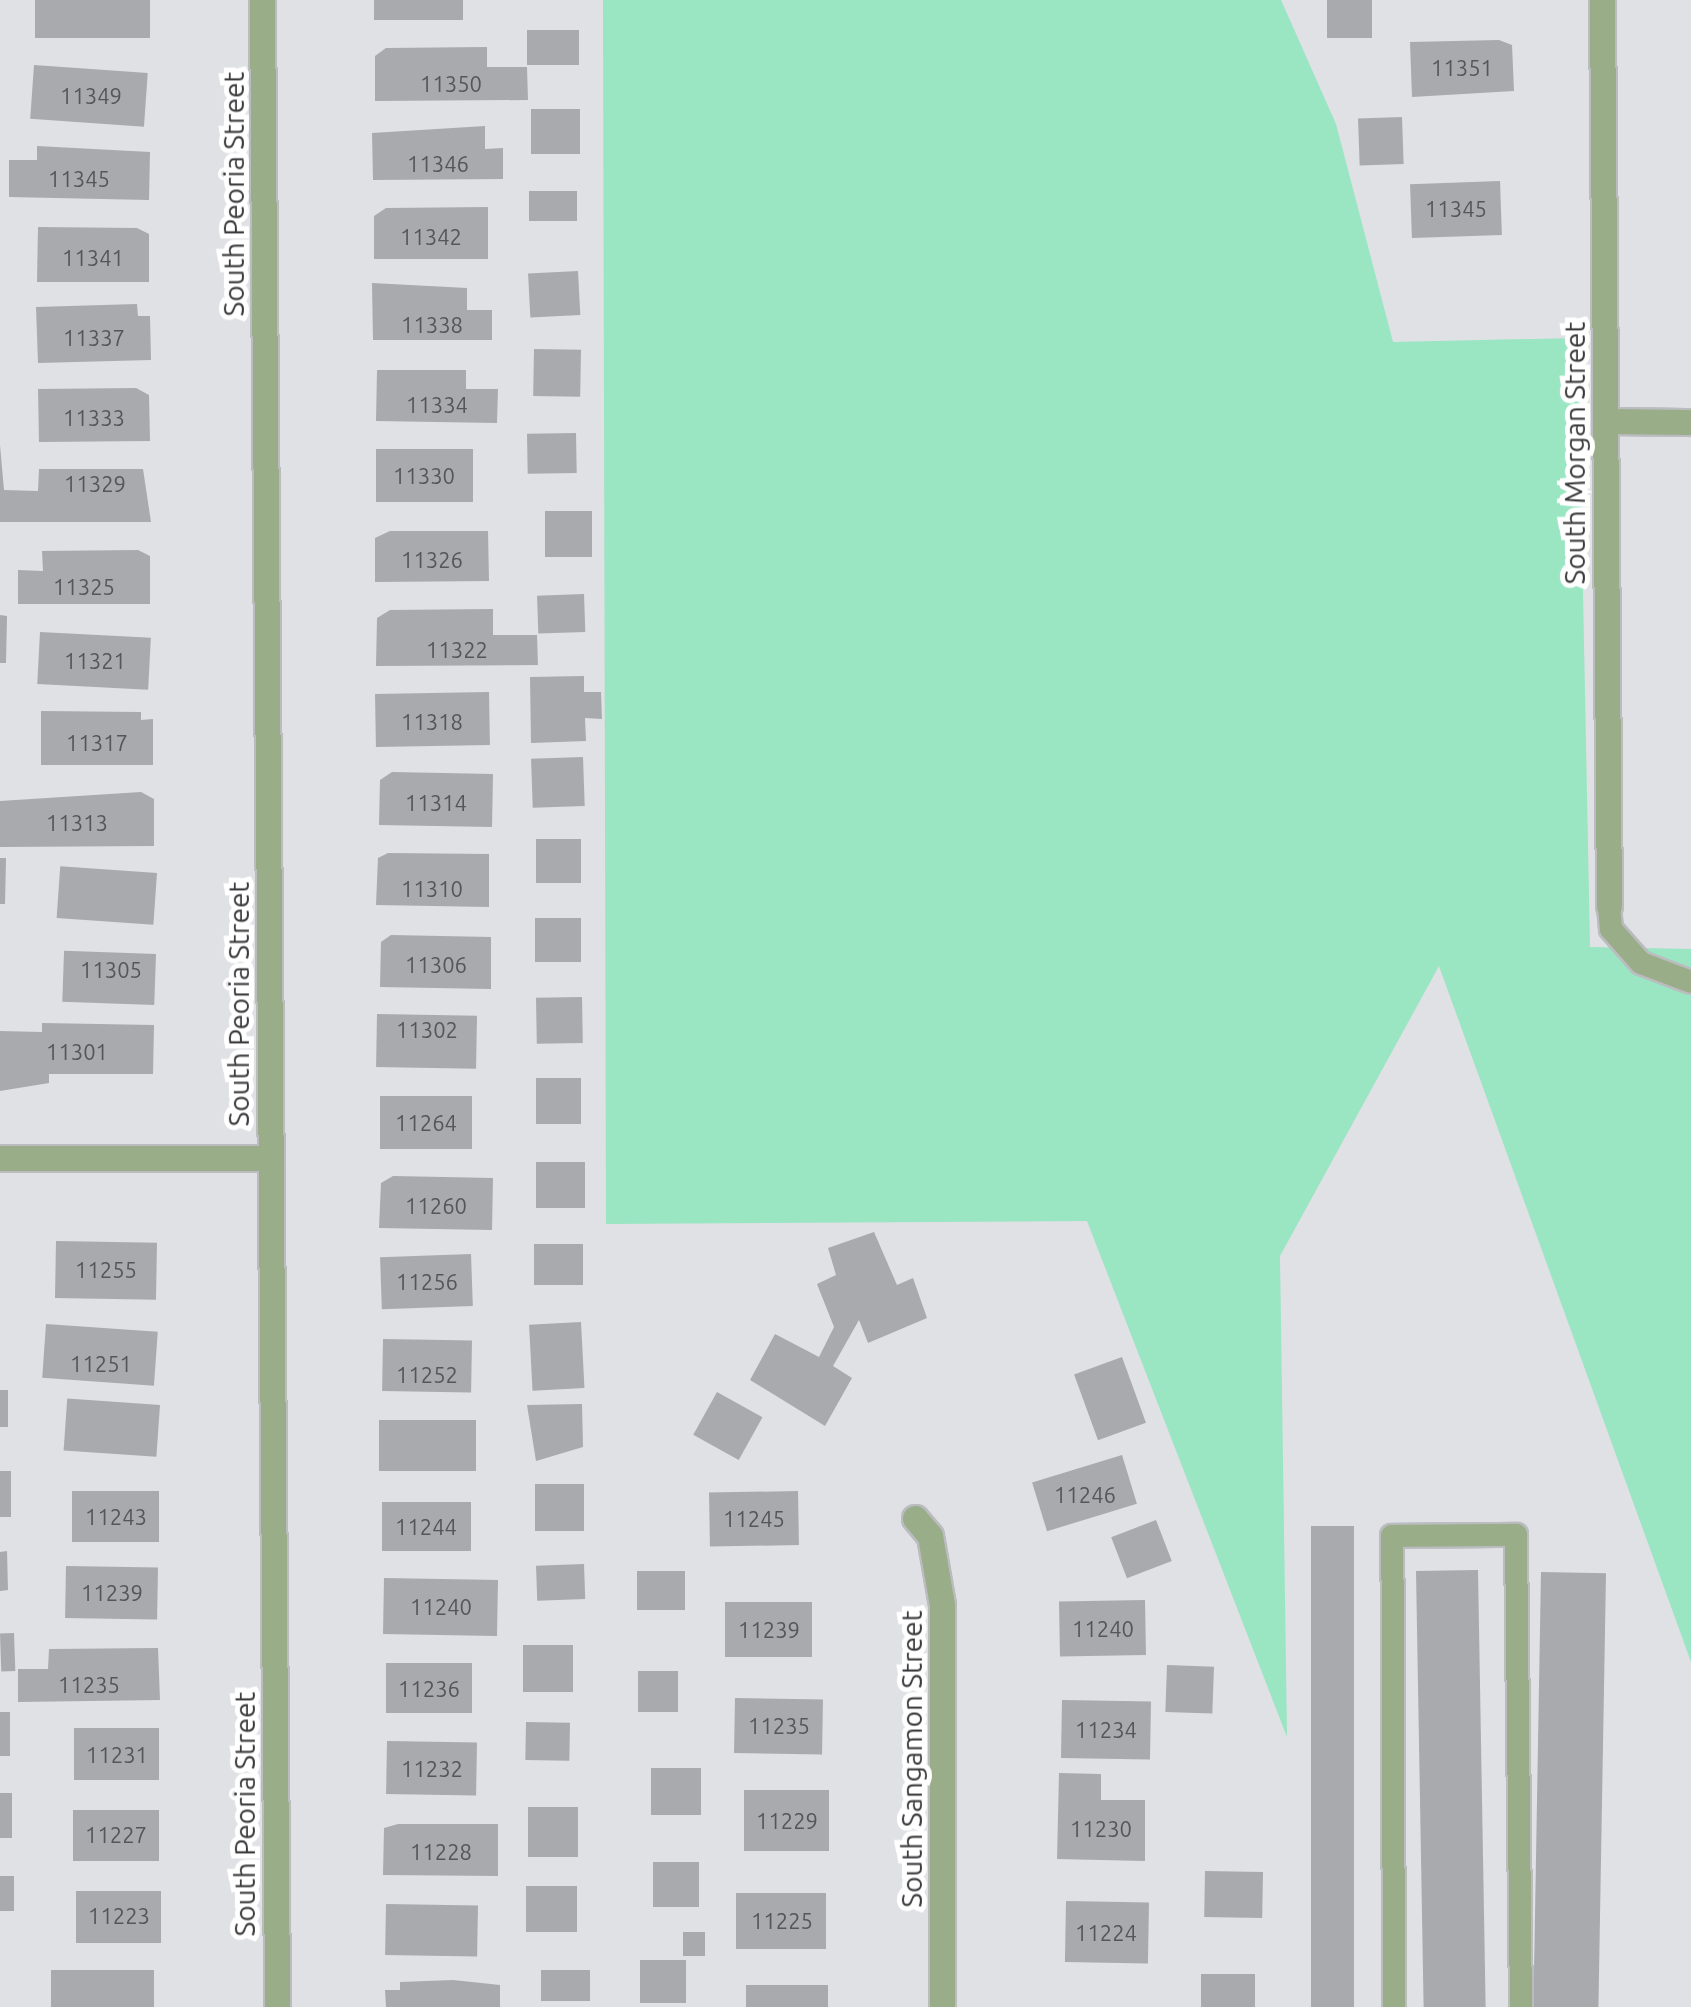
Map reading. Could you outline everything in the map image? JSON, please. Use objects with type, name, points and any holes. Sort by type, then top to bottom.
[{"type":"street","name":"South Peoria Street","points":[[262,0],[276,2007]]},
{"type":"street","name":"South Morgan Street","points":[[1602,0],[1608,906]]},
{"type":"street","points":[[1605,421],[1691,422]]},
{"type":"street","points":[[0,1158],[270,1158]]},
{"type":"street","name":"South Sangamon Street","points":[[915,1518],[930,1536],[942,1604],[942,2007]]},
{"type":"lane","points":[[1608,906],[1611,928],[1641,963],[1691,982]]},
{"type":"lane","points":[[1394,2007],[1392,1536],[1516,1535],[1521,2007]]},
{"type":"green space","points":[[603,0],[1281,0],[1336,124],[1393,342],[1578,338],[1590,947],[1691,949],[1691,1662],[1439,966],[1280,1256],[1287,1737],[1087,1221],[606,1224]]},
{"type":"building","points":[[35,0],[150,0],[150,38],[35,38]]},
{"type":"building","points":[[374,0],[463,0],[463,20],[374,20]]},
{"type":"building","points":[[1327,0],[1372,0],[1372,38],[1327,38]]},
{"type":"building","points":[[527,30],[579,30],[579,65],[527,65]]},
{"type":"building","points":[[1499,40],[1512,45],[1514,91],[1412,97],[1410,42]]},
{"type":"building","points":[[487,47],[487,67],[527,67],[528,100],[375,101],[375,56],[386,48]]},
{"type":"building","points":[[34,65],[148,73],[144,127],[30,119]]},
{"type":"building","points":[[531,109],[580,109],[580,154],[531,154]]},
{"type":"building","points":[[1402,117],[1404,164],[1360,166],[1358,119]]},
{"type":"building","points":[[485,126],[485,149],[503,148],[503,179],[373,180],[372,133]]},
{"type":"building","points":[[37,146],[150,152],[149,200],[9,197],[9,160],[37,160]]},
{"type":"building","points":[[1500,181],[1502,235],[1412,238],[1410,184]]},
{"type":"building","points":[[529,191],[577,191],[577,221],[529,221]]},
{"type":"building","points":[[488,207],[488,259],[374,259],[374,216],[386,208]]},
{"type":"building","points":[[38,227],[137,228],[149,234],[149,282],[37,282]]},
{"type":"building","points":[[578,271],[580,315],[530,318],[528,274]]},
{"type":"building","points":[[372,283],[467,288],[467,310],[492,310],[492,340],[373,340]]},
{"type":"building","points":[[137,304],[138,316],[150,316],[151,360],[38,363],[36,307]]},
{"type":"building","points":[[534,349],[581,350],[580,397],[533,396]]},
{"type":"building","points":[[377,370],[466,370],[466,389],[498,389],[497,423],[376,421]]},
{"type":"building","points":[[136,388],[149,395],[150,441],[39,442],[38,389]]},
{"type":"building","points":[[576,433],[577,473],[528,474],[527,434]]},
{"type":"building","points":[[0,445],[4,490],[38,491],[39,469],[143,469],[151,522],[0,522]]},
{"type":"building","points":[[376,449],[473,449],[473,502],[376,502]]},
{"type":"building","points":[[545,511],[592,511],[592,557],[545,557]]},
{"type":"building","points":[[390,531],[488,531],[489,581],[375,582],[375,538]]},
{"type":"building","points":[[138,550],[150,556],[150,604],[18,604],[18,570],[43,571],[42,551]]},
{"type":"building","points":[[584,594],[585,632],[538,634],[537,596]]},
{"type":"building","points":[[493,609],[493,635],[537,635],[538,665],[376,666],[377,618],[390,610]]},
{"type":"building","points":[[0,615],[7,616],[6,663],[0,663]]},
{"type":"building","points":[[40,632],[151,638],[148,690],[37,684]]},
{"type":"building","points":[[584,676],[584,692],[601,692],[602,719],[585,718],[586,741],[531,743],[530,677]]},
{"type":"building","points":[[489,692],[490,745],[376,747],[375,694]]},
{"type":"building","points":[[41,711],[141,712],[141,720],[153,719],[153,765],[41,765]]},
{"type":"building","points":[[583,757],[585,806],[533,808],[531,759]]},
{"type":"building","points":[[392,772],[493,774],[492,827],[379,825],[380,780]]},
{"type":"building","points":[[141,792],[154,799],[154,846],[0,847],[0,801]]},
{"type":"building","points":[[536,839],[581,839],[581,883],[536,883]]},
{"type":"building","points":[[388,853],[489,854],[489,907],[376,905],[378,858]]},
{"type":"building","points":[[0,858],[6,858],[5,904],[0,904]]},
{"type":"building","points":[[60,866],[157,873],[153,925],[57,918]]},
{"type":"building","points":[[535,918],[581,918],[581,962],[535,962]]},
{"type":"building","points":[[391,935],[491,937],[491,989],[380,987],[381,942]]},
{"type":"building","points":[[64,951],[156,954],[154,1005],[62,1002]]},
{"type":"building","points":[[582,997],[583,1043],[537,1044],[536,998]]},
{"type":"building","points":[[377,1014],[477,1016],[476,1069],[376,1067]]},
{"type":"building","points":[[42,1023],[154,1025],[153,1074],[49,1074],[49,1083],[0,1091],[0,1031],[42,1032]]},
{"type":"building","points":[[536,1078],[581,1078],[581,1124],[536,1124]]},
{"type":"building","points":[[380,1096],[472,1096],[472,1149],[380,1149]]},
{"type":"building","points":[[536,1162],[585,1162],[585,1208],[536,1208]]},
{"type":"building","points":[[393,1176],[493,1178],[492,1230],[379,1228],[381,1183]]},
{"type":"building","points":[[874,1232],[897,1285],[913,1278],[927,1318],[868,1343],[859,1320],[833,1366],[852,1378],[825,1426],[750,1380],[775,1334],[819,1357],[834,1327],[817,1284],[836,1275],[828,1248]]},
{"type":"building","points":[[56,1241],[157,1243],[156,1300],[55,1298]]},
{"type":"building","points":[[534,1244],[583,1244],[583,1285],[534,1285]]},
{"type":"building","points":[[471,1254],[473,1306],[382,1309],[380,1257]]},
{"type":"building","points":[[581,1322],[584,1388],[533,1391],[529,1325]]},
{"type":"building","points":[[46,1324],[158,1332],[154,1386],[42,1378]]},
{"type":"building","points":[[383,1339],[472,1341],[471,1393],[382,1391]]},
{"type":"building","points":[[1122,1357],[1146,1423],[1098,1440],[1074,1374]]},
{"type":"building","points":[[0,1390],[8,1390],[8,1427],[0,1427]]},
{"type":"building","points":[[717,1392],[762,1417],[739,1460],[693,1435]]},
{"type":"building","points":[[67,1399],[160,1405],[156,1457],[64,1450]]},
{"type":"building","points":[[582,1404],[583,1447],[536,1461],[527,1405]]},
{"type":"building","points":[[379,1420],[476,1420],[476,1471],[379,1471]]},
{"type":"building","points":[[1122,1455],[1137,1504],[1047,1531],[1032,1482]]},
{"type":"building","points":[[0,1471],[11,1471],[11,1517],[0,1517]]},
{"type":"building","points":[[535,1484],[584,1484],[584,1531],[535,1531]]},
{"type":"building","points":[[72,1491],[159,1491],[159,1542],[72,1542]]},
{"type":"building","points":[[798,1491],[799,1545],[710,1547],[709,1493]]},
{"type":"building","points":[[382,1502],[471,1502],[471,1551],[382,1551]]},
{"type":"building","points":[[1156,1520],[1172,1561],[1127,1578],[1111,1537]]},
{"type":"building","points":[[1311,1526],[1354,1526],[1354,2007],[1311,2007]]},
{"type":"building","points":[[7,1551],[8,1590],[0,1591],[0,1552]]},
{"type":"building","points":[[584,1564],[585,1599],[537,1601],[536,1566]]},
{"type":"building","points":[[66,1566],[158,1568],[157,1620],[65,1618]]},
{"type":"building","points":[[1478,1570],[1486,2007],[1424,2007],[1416,1571]]},
{"type":"building","points":[[637,1571],[685,1571],[685,1610],[637,1610]]},
{"type":"building","points":[[1541,1572],[1606,1573],[1598,2007],[1533,2007]]},
{"type":"building","points":[[384,1578],[498,1580],[497,1636],[383,1634]]},
{"type":"building","points":[[1145,1600],[1146,1655],[1060,1656],[1059,1602]]},
{"type":"building","points":[[725,1602],[812,1602],[812,1657],[725,1657]]},
{"type":"building","points":[[0,1633],[14,1633],[15,1671],[1,1671]]},
{"type":"building","points":[[523,1645],[573,1645],[573,1692],[523,1692]]},
{"type":"building","points":[[158,1648],[160,1700],[18,1702],[18,1669],[48,1669],[49,1649]]},
{"type":"building","points":[[386,1663],[472,1663],[472,1713],[386,1713]]},
{"type":"building","points":[[1167,1665],[1214,1667],[1212,1714],[1165,1712]]},
{"type":"building","points":[[638,1671],[678,1671],[678,1712],[638,1712]]},
{"type":"building","points":[[735,1698],[823,1700],[822,1755],[734,1753]]},
{"type":"building","points":[[1062,1700],[1151,1702],[1150,1760],[1061,1758]]},
{"type":"building","points":[[0,1712],[10,1712],[10,1756],[0,1756]]},
{"type":"building","points":[[526,1722],[570,1723],[569,1761],[525,1760]]},
{"type":"building","points":[[74,1728],[159,1728],[159,1780],[74,1780]]},
{"type":"building","points":[[387,1741],[477,1743],[476,1796],[386,1794]]},
{"type":"building","points":[[651,1768],[701,1768],[701,1815],[651,1815]]},
{"type":"building","points":[[1059,1773],[1101,1774],[1101,1800],[1145,1800],[1145,1861],[1057,1859]]},
{"type":"building","points":[[744,1790],[829,1790],[829,1851],[744,1851]]},
{"type":"building","points":[[0,1793],[12,1793],[12,1838],[0,1838]]},
{"type":"building","points":[[528,1807],[578,1807],[578,1857],[528,1857]]},
{"type":"building","points":[[73,1810],[159,1810],[159,1861],[73,1861]]},
{"type":"building","points":[[398,1824],[498,1824],[498,1876],[383,1875],[384,1828]]},
{"type":"building","points":[[653,1862],[699,1862],[699,1907],[653,1907]]},
{"type":"building","points":[[1205,1871],[1263,1872],[1262,1918],[1204,1917]]},
{"type":"building","points":[[0,1876],[14,1876],[14,1911],[0,1911]]},
{"type":"building","points":[[526,1886],[577,1886],[577,1932],[526,1932]]},
{"type":"building","points":[[76,1891],[161,1891],[161,1943],[76,1943]]},
{"type":"building","points":[[736,1893],[826,1893],[826,1949],[736,1949]]},
{"type":"building","points":[[1066,1901],[1149,1902],[1148,1963],[1065,1962]]},
{"type":"building","points":[[386,1904],[478,1906],[477,1957],[385,1955]]},
{"type":"building","points":[[683,1932],[705,1932],[705,1956],[683,1956]]},
{"type":"building","points":[[640,1960],[686,1960],[686,2003],[640,2003]]},
{"type":"building","points":[[51,1970],[154,1970],[154,2007],[51,2007]]},
{"type":"building","points":[[541,1970],[590,1970],[590,2001],[541,2001]]},
{"type":"building","points":[[1201,1974],[1255,1974],[1255,2007],[1201,2007]]},
{"type":"building","points":[[453,1980],[500,1985],[500,2007],[386,2007],[385,1990],[400,1990],[400,1982]]},
{"type":"building","points":[[746,1985],[828,1985],[828,2007],[746,2007]]}]
